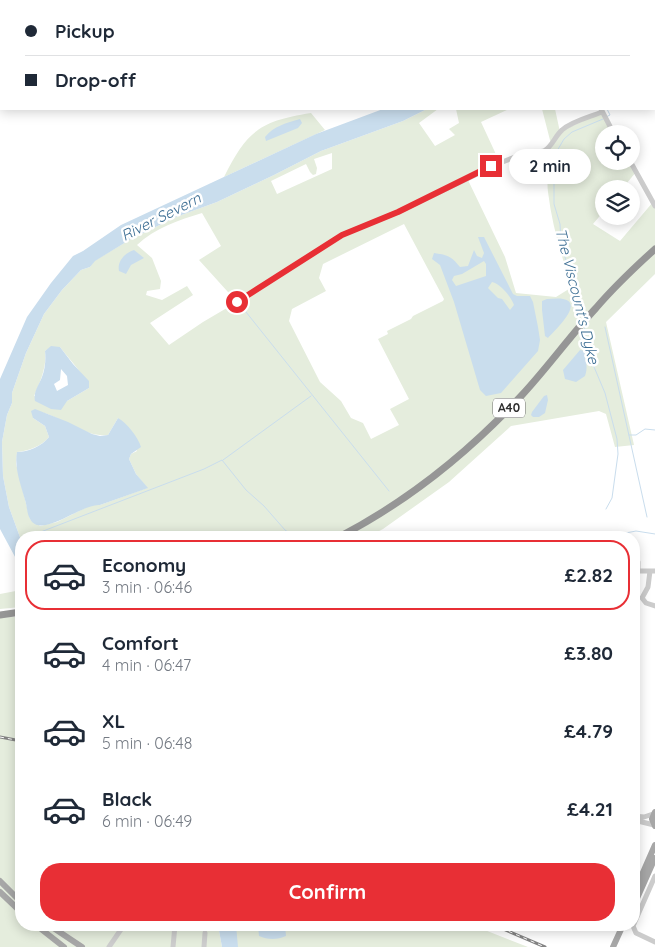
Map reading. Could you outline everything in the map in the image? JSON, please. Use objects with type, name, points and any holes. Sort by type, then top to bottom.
[{"type":"highway","name":"A40","points":[[349,531],[424,484],[486,431],[523,394],[620,282],[655,249]]},
{"type":"highway","points":[[0,615],[15,613]]},
{"type":"main road","points":[[654,813],[652,819],[655,826]]},
{"type":"main road","points":[[640,880],[655,845]]},
{"type":"main road","points":[[640,892],[655,858]]},
{"type":"main road","points":[[0,881],[15,896]]},
{"type":"main road","points":[[2,894],[15,906]]},
{"type":"main road","points":[[44,931],[64,947]]},
{"type":"main road","points":[[56,931],[75,947]]},
{"type":"main road","points":[[58,931],[82,947]]},
{"type":"main road","points":[[613,947],[620,931]]},
{"type":"street","points":[[237,302],[342,235],[398,212],[500,162],[544,151],[562,130],[602,110],[610,125]]},
{"type":"street","points":[[635,170],[655,206]]},
{"type":"street","points":[[652,571],[648,587],[642,598],[646,603],[655,606]]},
{"type":"street","points":[[640,817],[654,813]]},
{"type":"street","points":[[640,822],[655,826]]},
{"type":"street","points":[[640,912],[655,876]]},
{"type":"street","points":[[109,947],[120,931]]},
{"type":"street","points":[[173,947],[174,931]]},
{"type":"street","points":[[635,931],[655,942]]},
{"type":"street","points":[[204,947],[205,933]]},
{"type":"green space","points":[[425,110],[437,110],[419,123],[435,146],[455,135],[449,129],[459,123],[456,110],[507,110],[481,122],[500,163],[467,178],[505,257],[516,293],[556,297],[572,287],[557,240],[552,216],[548,186],[549,160],[547,149],[551,144],[542,110],[555,110],[560,132],[602,112],[609,125],[595,125],[595,170],[635,170],[636,172],[629,180],[595,180],[595,222],[593,224],[620,241],[634,225],[640,225],[640,217],[653,202],[655,206],[655,274],[606,322],[634,445],[615,447],[606,414],[599,411],[511,426],[449,482],[379,531],[18,531],[9,507],[3,476],[2,442],[7,415],[12,403],[12,393],[26,353],[44,314],[62,290],[81,270],[90,267],[94,261],[131,239],[176,217],[217,202],[321,151],[403,121]],"holes":[[[332,153],[332,169],[277,194],[271,181],[306,164],[310,172],[313,175],[316,174],[317,168],[314,159]],[[202,213],[221,246],[199,260],[237,302],[169,345],[150,323],[193,295],[187,286],[162,300],[146,295],[147,291],[160,289],[161,281],[152,258],[137,245],[159,229]],[[404,224],[444,299],[387,331],[388,334],[378,339],[409,399],[390,409],[399,425],[371,439],[363,423],[351,418],[341,401],[320,382],[289,321],[292,309],[326,291],[319,278],[323,264]],[[51,347],[60,347],[80,372],[89,388],[67,401],[34,396],[45,363],[45,351]],[[41,412],[83,431],[100,435],[108,435],[118,418],[137,451],[131,454],[129,459],[136,474],[147,488],[100,505],[93,504],[57,522],[40,526],[30,519],[16,464],[17,452],[34,448],[49,437],[45,426],[33,418]]]},
{"type":"green space","points":[[311,113],[325,130],[224,177],[240,149],[257,131],[279,120]]},
{"type":"green space","points":[[15,591],[15,608],[0,609],[0,594]]},
{"type":"green space","points":[[15,617],[15,931],[219,931],[222,947],[0,947],[0,618]]},
{"type":"green space","points":[[228,931],[487,931],[528,947],[230,947]]},
{"type":"water","name":"River Severn","points":[[380,110],[425,110],[403,121],[321,151],[217,202],[176,217],[131,239],[95,261],[90,267],[81,270],[62,290],[44,314],[26,353],[12,393],[12,403],[7,415],[2,442],[3,476],[9,507],[18,531],[15,531],[15,557],[0,529],[0,379],[27,317],[51,283],[73,256],[121,225],[316,134]]},
{"type":"water","points":[[300,119],[302,123],[298,128],[266,141],[265,137],[272,130]]},
{"type":"water","points":[[478,237],[484,237],[513,294],[517,296],[530,296],[533,302],[540,340],[538,351],[501,393],[486,396],[480,390],[454,302],[440,265],[432,259],[434,253],[446,255],[452,258],[460,267],[468,266],[474,250],[477,256],[482,258],[484,253]],"holes":[[[484,261],[486,264],[486,276],[456,286],[452,280],[454,276],[462,274]],[[492,282],[502,288],[511,298],[514,305],[510,310],[502,299],[498,298],[488,288]]]},
{"type":"water","points":[[134,250],[144,258],[131,265],[126,274],[119,271],[119,264],[122,258]]},
{"type":"water","points":[[547,299],[563,299],[569,302],[571,306],[570,311],[561,324],[548,338],[545,336],[542,310],[542,301]]},
{"type":"water","points":[[51,346],[60,347],[89,381],[89,388],[67,401],[61,410],[51,409],[35,401],[36,392],[45,368],[45,351]],"holes":[[[61,369],[67,376],[68,385],[57,391],[54,384],[60,380]]]},
{"type":"water","points":[[580,350],[585,351],[587,369],[585,376],[576,382],[565,379],[563,370]]},
{"type":"water","points":[[547,395],[548,400],[545,413],[539,417],[533,417],[531,415],[532,412],[544,396]]},
{"type":"water","points":[[35,409],[100,436],[108,435],[118,418],[121,420],[140,443],[141,447],[131,454],[129,459],[136,474],[148,488],[83,509],[52,523],[35,524],[28,515],[18,476],[16,458],[17,452],[34,448],[49,437],[45,426],[33,418],[31,411]]},
{"type":"water","points":[[219,931],[237,931],[238,947],[222,947]]},
{"type":"water","points":[[259,931],[286,931],[286,936],[279,938],[272,939],[259,936]]},
{"type":"waterway","name":"The Viscount's Dyke","points":[[606,117],[610,115],[608,110]]},
{"type":"waterway","name":"The Viscount's Dyke","points":[[583,319],[576,281],[567,264],[561,243],[560,224],[554,204],[554,156],[564,139],[572,132],[603,119]]},
{"type":"waterway","points":[[242,307],[389,491]]},
{"type":"waterway","name":"The Viscount's Dyke","points":[[584,325],[589,355],[605,393],[617,439],[618,454],[612,498],[606,509]]},
{"type":"waterway","points":[[605,327],[647,517]]},
{"type":"waterway","points":[[223,460],[311,396]]},
{"type":"waterway","points":[[629,435],[636,435],[645,429],[655,430]]},
{"type":"waterway","points":[[43,531],[204,469],[222,460],[246,490],[264,506],[286,531]]},
{"type":"waterway","points":[[640,532],[655,534]]},
{"type":"railway","points":[[0,737],[15,740]]},
{"type":"railway","points":[[508,931],[545,947]]},
{"type":"route","points":[[237,302],[342,235],[398,212],[491,166]]}]
